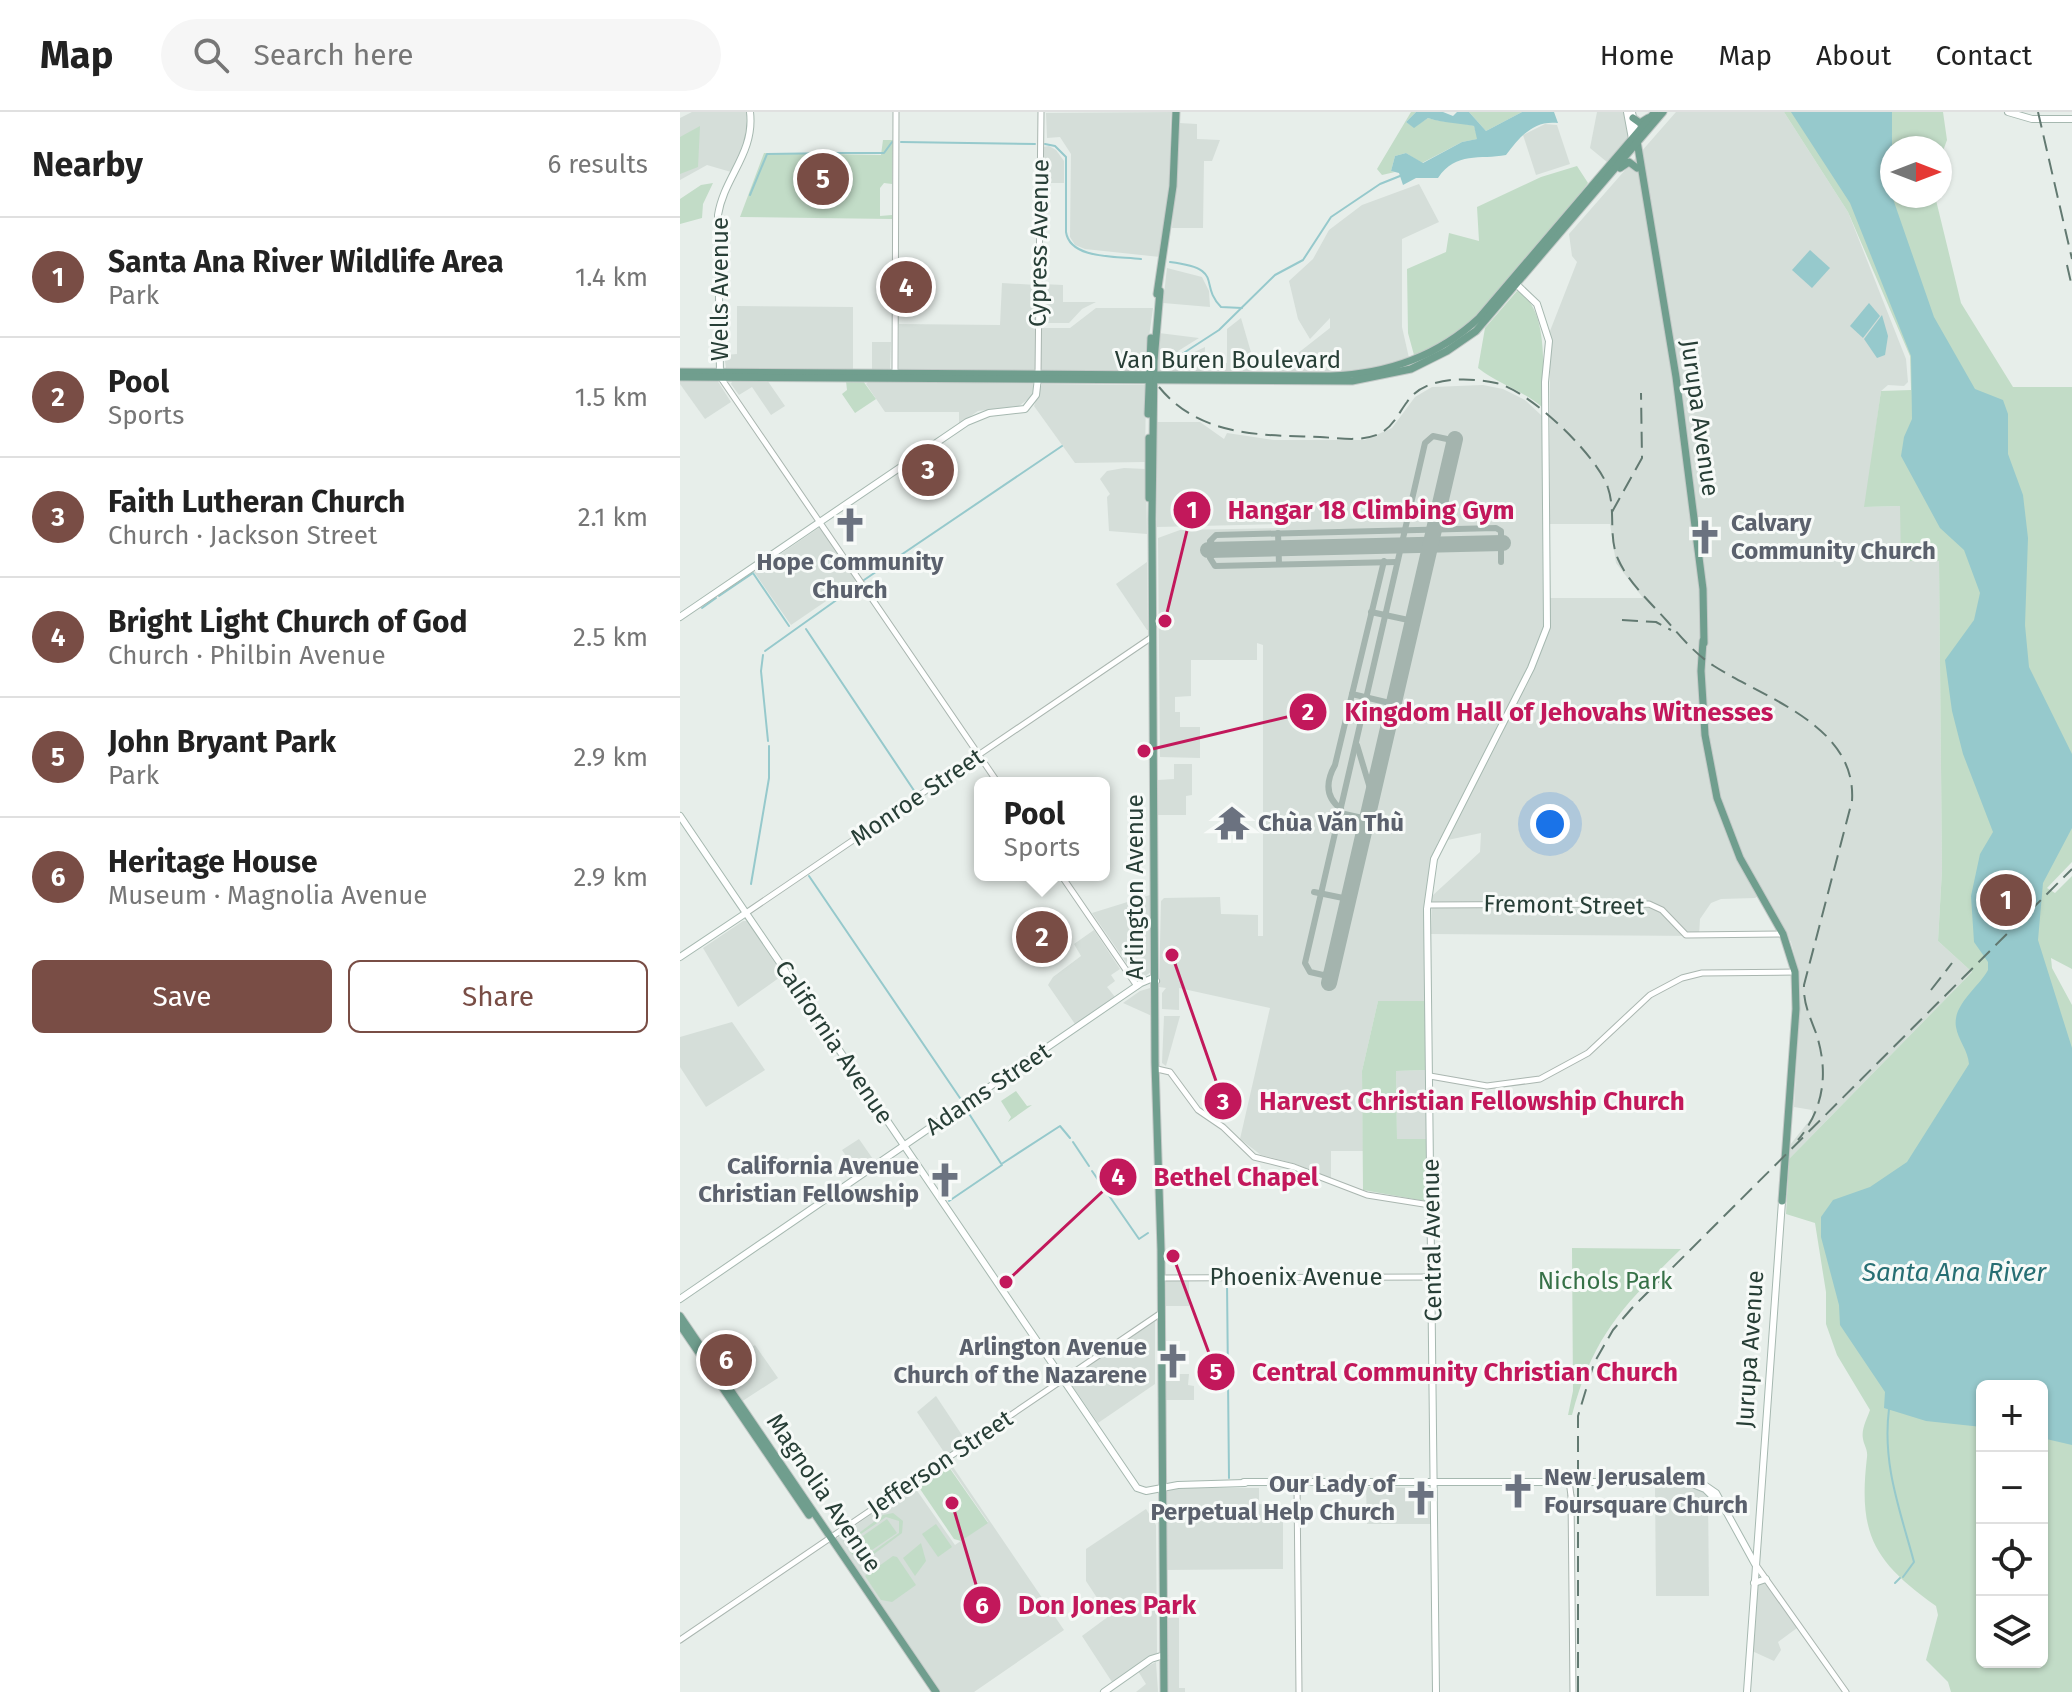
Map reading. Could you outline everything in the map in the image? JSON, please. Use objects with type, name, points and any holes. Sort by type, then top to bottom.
[{"type":"main road","name":"Wells Avenue","points":[[720,374],[718,215],[722,198],[748,148],[750,112]]},
{"type":"main road","name":"Arlington Avenue","points":[[1151,378],[1173,186],[1176,112]]},
{"type":"main road","name":"Van Buren Boulevard","points":[[1515,283],[1634,141],[1663,112]]},
{"type":"main road","points":[[2008,112],[2032,119],[2072,119]]},
{"type":"main road","name":"Van Buren Boulevard","points":[[720,374],[743,377],[968,376],[1352,381],[1390,375],[1424,363],[1465,340],[1609,175],[1654,113]]},
{"type":"main road","points":[[1631,114],[1640,123],[1654,113]]},
{"type":"main road","name":"Jurupa Avenue","points":[[1631,114],[1637,168],[1645,201]]},
{"type":"main road","name":"Jurupa Avenue","points":[[1634,141],[1676,377],[1703,589],[1705,735],[1717,798],[1743,866],[1783,934],[1795,972],[1747,1692]]},
{"type":"main road","points":[[1609,175],[1614,176],[1627,162],[1637,168]]},
{"type":"main road","name":"Central Avenue","points":[[1436,1692],[1428,905],[1437,856],[1535,660],[1544,631],[1547,355],[1534,301],[1515,283]]},
{"type":"main road","name":"Arlington Avenue","points":[[1160,291],[1151,378],[1162,1692]]},
{"type":"main road","points":[[1156,307],[1158,321]]},
{"type":"main road","name":"Van Buren Boulevard","points":[[680,374],[774,372],[894,376]]},
{"type":"main road","points":[[743,377],[774,372]]},
{"type":"main road","name":"Van Buren Boulevard","points":[[1038,377],[1082,380],[1121,375],[1151,378]]},
{"type":"main road","points":[[680,617],[974,418],[1025,409],[1036,395],[1038,377]]},
{"type":"main road","name":"California Avenue","points":[[680,816],[1123,1466],[1142,1487],[1161,1487]]},
{"type":"main road","name":"Monroe Street","points":[[680,957],[746,913]]},
{"type":"main road","name":"Adams Street","points":[[680,1299],[1147,979],[1156,981]]},
{"type":"main road","name":"Arlington Avenue","points":[[1158,1318],[1161,1278],[1159,1243]]},
{"type":"main road","name":"Magnolia Avenue","points":[[680,1316],[828,1538]]},
{"type":"main road","name":"Magnolia Avenue","points":[[680,1325],[933,1692]]},
{"type":"main road","points":[[1161,1487],[1245,1483],[1684,1483],[1706,1487],[1720,1504],[1755,1564]]},
{"type":"main road","points":[[1747,1549],[1756,1547]]},
{"type":"main road","points":[[1754,1583],[1766,1579]]},
{"type":"main road","points":[[1104,1692],[1162,1655]]},
{"type":"street","points":[[894,376],[896,112]]},
{"type":"street","name":"Cypress Avenue","points":[[1038,377],[1041,112]]},
{"type":"street","points":[[720,374],[994,777]]},
{"type":"street","name":"Monroe Street","points":[[746,913],[1153,636]]},
{"type":"street","points":[[1065,881],[1138,987]]},
{"type":"street","name":"Fremont Street","points":[[1428,905],[1649,904],[1662,910],[1686,935],[1783,934]]},
{"type":"street","points":[[1430,1076],[1487,1086],[1540,1079],[1588,1053],[1642,1002],[1670,983],[1702,973],[1795,972]]},
{"type":"street","points":[[1157,1069],[1170,1072],[1198,1110],[1261,1160],[1294,1167],[1367,1195],[1432,1206]]},
{"type":"street","name":"Phoenix Avenue","points":[[1161,1278],[1432,1277]]},
{"type":"street","name":"Jefferson Street","points":[[680,1640],[1064,1378],[1158,1318]]},
{"type":"street","points":[[1568,1473],[1571,1496],[1573,1692]]},
{"type":"street","points":[[1297,1484],[1299,1692]]},
{"type":"street","points":[[1755,1564],[1846,1692]]},
{"type":"shaded area","points":[[692,112],[747,112],[746,140],[731,172],[707,165],[680,180],[680,118]]},
{"type":"shaded area","points":[[1171,112],[1169,184],[1160,257],[1085,249],[1075,245],[1070,237],[1071,154],[1060,137],[1047,138],[1046,113]]},
{"type":"shaded area","points":[[1597,112],[1624,112],[1628,139],[1607,162],[1590,148]]},
{"type":"shaded area","points":[[1676,112],[1784,112],[1848,212],[1906,359],[1908,382],[1904,386],[1888,385],[1881,391],[1865,507],[1900,506],[1939,561],[1942,870],[1938,941],[1972,972],[1789,1159],[1790,1145],[1813,1116],[1812,1110],[1794,1107],[1800,1004],[1797,965],[1791,942],[1763,893],[1755,898],[1721,899],[1711,903],[1700,919],[1699,936],[1431,934],[1432,896],[1480,852],[1481,833],[1438,842],[1425,898],[1425,1001],[1378,1001],[1362,1071],[1363,1151],[1331,1151],[1331,1179],[1296,1164],[1261,1155],[1240,1139],[1270,1008],[1179,988],[1179,1010],[1162,1009],[1162,993],[1166,988],[1159,987],[1161,901],[1164,898],[1220,897],[1221,914],[1258,915],[1258,936],[1263,936],[1263,645],[1257,643],[1257,660],[1191,660],[1191,696],[1175,697],[1175,712],[1180,712],[1180,727],[1200,727],[1200,758],[1160,757],[1158,538],[1180,530],[1286,528],[1286,524],[1157,527],[1156,422],[1200,422],[1224,439],[1227,433],[1274,440],[1365,440],[1392,428],[1415,397],[1432,387],[1483,385],[1503,389],[1525,400],[1542,416],[1543,598],[1643,598],[1616,563],[1610,524],[1550,524],[1550,331],[1577,262],[1572,256],[1569,234]]},
{"type":"shaded area","points":[[1179,123],[1197,124],[1197,139],[1220,140],[1212,161],[1204,161],[1203,228],[1172,228]]},
{"type":"shaded area","points":[[1545,124],[1557,125],[1570,164],[1536,175],[1523,135]]},
{"type":"shaded area","points":[[1049,146],[1064,161],[1064,183],[1043,183],[1043,147]]},
{"type":"shaded area","points":[[1419,184],[1439,222],[1402,239],[1402,327],[1409,358],[1395,364],[1354,371],[1279,372],[1279,368],[1330,328],[1330,318],[1310,339],[1298,319],[1289,281],[1313,259],[1329,230],[1362,205]]},
{"type":"shaded area","points":[[1167,268],[1202,277],[1209,291],[1210,307],[1163,303]]},
{"type":"shaded area","points":[[1002,283],[1037,285],[1035,371],[899,369],[899,324],[1000,325]]},
{"type":"shaded area","points":[[1042,284],[1063,285],[1063,302],[1096,302],[1082,309],[1069,323],[1041,323]]},
{"type":"shaded area","points":[[737,306],[853,307],[853,369],[726,368],[724,355],[737,354]]},
{"type":"shaded area","points":[[1096,308],[1153,308],[1144,372],[1041,372],[1041,328],[1070,328]]},
{"type":"shaded area","points":[[1241,318],[1255,366],[1252,372],[1215,371],[1215,364],[1227,363],[1227,329]]},
{"type":"shaded area","points":[[1159,333],[1199,338],[1178,351],[1182,358],[1205,347],[1204,371],[1156,371]]},
{"type":"shaded area","points":[[872,342],[891,342],[890,369],[872,369]]},
{"type":"shaded area","points":[[680,379],[717,380],[731,402],[705,419],[680,384]]},
{"type":"shaded area","points":[[733,379],[767,380],[785,406],[771,415],[752,387],[739,395],[731,384]]},
{"type":"shaded area","points":[[869,381],[1033,384],[1033,390],[1032,396],[1019,406],[978,411],[959,424],[959,412],[885,412],[866,384]]},
{"type":"shaded area","points":[[1042,384],[1146,385],[1145,462],[1075,463],[1034,406]]},
{"type":"shaded area","points":[[1146,469],[1147,534],[1109,531],[1107,497],[1110,494],[1100,479],[1107,471]]},
{"type":"shaded area","points":[[820,527],[857,580],[791,625],[754,572]]},
{"type":"shaded area","points":[[1147,562],[1148,630],[1116,584]]},
{"type":"shaded area","points":[[1174,764],[1192,764],[1192,795],[1186,796],[1186,815],[1158,815],[1158,780],[1174,779]]},
{"type":"shaded area","points":[[1150,895],[1152,971],[1139,981],[1092,913]]},
{"type":"shaded area","points":[[747,921],[783,975],[738,1007],[703,948]]},
{"type":"shaded area","points":[[1094,930],[1120,969],[1111,975],[1115,981],[1107,987],[1115,997],[1075,1024],[1048,985],[1053,977],[1081,956],[1074,944]]},
{"type":"shaded area","points":[[1150,988],[1152,1016],[1123,1003],[1140,991]]},
{"type":"shaded area","points":[[1164,1016],[1180,1016],[1166,1066],[1162,1063]]},
{"type":"shaded area","points":[[732,1022],[765,1070],[706,1107],[680,1067],[680,1037]]},
{"type":"shaded area","points":[[1426,1070],[1427,1139],[1397,1140],[1396,1071]]},
{"type":"shaded area","points":[[859,1139],[875,1162],[858,1173],[842,1150]]},
{"type":"shaded area","points":[[1189,1280],[1189,1306],[1166,1306],[1166,1281]]},
{"type":"shaded area","points":[[1155,1321],[1155,1384],[1098,1423],[1067,1378]]},
{"type":"shaded area","points":[[755,1345],[778,1378],[741,1402],[723,1376],[746,1360],[743,1353]]},
{"type":"shaded area","points":[[1165,1374],[1189,1374],[1188,1385],[1194,1386],[1194,1400],[1166,1400]]},
{"type":"shaded area","points":[[936,1396],[966,1441],[946,1455],[917,1412]]},
{"type":"shaded area","points":[[949,1461],[1064,1630],[974,1692],[941,1692],[836,1539],[913,1485],[955,1545],[988,1522],[947,1463]]},
{"type":"shaded area","points":[[1366,1487],[1429,1488],[1431,1524],[1367,1524]]},
{"type":"shaded area","points":[[1655,1487],[1693,1487],[1708,1494],[1709,1596],[1656,1596]]},
{"type":"shaded area","points":[[1180,1488],[1259,1488],[1259,1504],[1272,1505],[1272,1521],[1283,1521],[1283,1569],[1165,1570],[1165,1491]]},
{"type":"shaded area","points":[[1146,1509],[1156,1525],[1157,1653],[1112,1682],[1082,1636],[1109,1616],[1086,1581],[1086,1549]]},
{"type":"shaded area","points":[[1764,1582],[1797,1628],[1778,1642],[1781,1650],[1774,1661],[1752,1651],[1757,1583]]},
{"type":"shaded area","points":[[1168,1618],[1179,1618],[1179,1688],[1185,1688],[1185,1692],[1167,1692]]},
{"type":"shaded area","points":[[1156,1662],[1158,1692],[1136,1692],[1146,1684],[1138,1671]]},
{"type":"green space","points":[[1411,112],[1416,112],[1406,122],[1414,127],[1428,118],[1468,124],[1474,126],[1478,139],[1462,142],[1422,163],[1406,153],[1395,156],[1391,171],[1395,172],[1382,175],[1377,169]]},
{"type":"green space","points":[[1469,112],[1522,112],[1486,131]]},
{"type":"green space","points":[[1784,112],[1943,112],[1946,136],[1880,136],[1880,208],[1938,208],[1961,303],[2013,387],[2072,387],[2072,862],[2047,888],[2055,893],[2072,876],[2072,969],[2051,958],[2052,968],[2072,1005],[2072,1692],[1951,1692],[1948,1682],[1926,1660],[1938,1615],[1936,1606],[1897,1575],[1874,1544],[1865,1506],[1867,1454],[1863,1435],[1870,1410],[1837,1355],[1826,1324],[1826,1292],[1815,1223],[1786,1214],[1789,1159],[1972,972],[1938,941],[1942,870],[1939,561],[1901,561],[1900,506],[1864,507],[1881,391],[1911,390],[1910,356],[1848,212]]},
{"type":"green space","points":[[700,126],[698,167],[680,174],[680,137]]},
{"type":"green space","points":[[883,140],[893,140],[892,184],[884,183],[880,188],[880,216],[892,215],[892,219],[740,217],[764,153],[881,155]]},
{"type":"green space","points":[[1577,166],[1588,183],[1533,255],[1459,331],[1435,347],[1414,355],[1408,333],[1407,269],[1446,252],[1449,233],[1479,241],[1477,207],[1541,177]]},
{"type":"green space","points":[[713,183],[703,204],[702,218],[680,224],[680,199],[701,185]]},
{"type":"green space","points":[[1517,291],[1528,299],[1540,327],[1542,407],[1478,368],[1485,328]]},
{"type":"green space","points":[[846,381],[863,381],[876,399],[855,413],[842,394],[847,390]]},
{"type":"green space","points":[[1378,1001],[1425,1001],[1426,1070],[1396,1071],[1397,1139],[1427,1139],[1425,1201],[1363,1190],[1362,1071]]},
{"type":"green space","points":[[1016,1091],[1027,1106],[1032,1105],[1008,1122],[1011,1117],[1001,1101]]},
{"type":"green space","name":"Nichols Park","points":[[1572,1248],[1681,1249],[1613,1323],[1590,1363],[1572,1415],[1568,1415],[1573,1391]]},
{"type":"green space","points":[[946,1463],[988,1523],[961,1541],[954,1539],[916,1483]]},
{"type":"green space","points":[[893,1513],[903,1521],[902,1533],[862,1563],[850,1552],[851,1539],[883,1515]],"holes":[[[886,1517],[899,1521],[899,1533],[867,1556],[856,1554],[852,1547],[855,1538]]]},
{"type":"green space","points":[[887,1519],[897,1533],[866,1554],[857,1540]]},
{"type":"green space","points":[[936,1524],[952,1547],[938,1557],[922,1534]]},
{"type":"green space","points":[[921,1543],[926,1561],[915,1576],[903,1558]]},
{"type":"green space","points":[[893,1556],[897,1557],[916,1585],[892,1602],[881,1600],[865,1576]]},
{"type":"water","points":[[1416,112],[1443,112],[1453,116],[1457,112],[1469,112],[1486,131],[1522,112],[1554,112],[1558,123],[1534,127],[1506,155],[1461,160],[1445,169],[1438,178],[1416,178],[1403,185],[1399,173],[1391,171],[1395,156],[1406,153],[1423,163],[1462,142],[1477,139],[1474,126],[1428,118],[1414,128],[1406,122]]},
{"type":"water","name":"Santa Ana River","points":[[1791,112],[1892,112],[1892,136],[1880,136],[1880,208],[1896,208],[1934,317],[1975,389],[2003,400],[2008,414],[2008,454],[2023,495],[2028,538],[2025,625],[2029,667],[2072,754],[2072,828],[2043,883],[2038,940],[2072,1048],[2072,1445],[2048,1439],[2048,1380],[1976,1380],[1976,1426],[1926,1421],[1884,1408],[1885,1392],[1840,1325],[1839,1305],[1821,1237],[1821,1217],[1833,1200],[1870,1187],[1907,1162],[1969,1064],[1957,1032],[1956,1019],[1962,1004],[1988,970],[1988,962],[1974,942],[1971,896],[1980,854],[1993,832],[1963,754],[1952,711],[1945,660],[1974,620],[1980,593],[1964,550],[1940,528],[1901,456],[1904,437],[1912,419],[1911,356],[1850,203]]},
{"type":"water","points":[[1810,250],[1830,268],[1812,288],[1792,270]]},
{"type":"water","points":[[1869,303],[1880,316],[1863,338],[1850,326]]},
{"type":"water","points":[[1882,315],[1888,336],[1885,355],[1877,358],[1864,339]]},
{"type":"waterway","points":[[838,153],[884,153],[892,142]]},
{"type":"waterway","points":[[901,142],[1035,144]]},
{"type":"waterway","points":[[1045,144],[1055,146],[1066,157],[1066,232],[1069,241],[1076,248],[1097,255],[1141,259]]},
{"type":"waterway","points":[[750,195],[767,154],[837,153]]},
{"type":"waterway","points":[[1182,354],[1219,330],[1275,275],[1303,260],[1331,217],[1380,184],[1400,176]]},
{"type":"waterway","points":[[1170,262],[1205,273],[1221,307],[1242,308]]},
{"type":"waterway","points":[[864,580],[1062,446]]},
{"type":"waterway","points":[[719,596],[753,573],[789,626]]},
{"type":"waterway","points":[[765,651],[859,584]]},
{"type":"waterway","points":[[702,608],[716,598]]},
{"type":"waterway","points":[[806,629],[915,792]]},
{"type":"waterway","points":[[763,655],[761,671],[768,741]]},
{"type":"waterway","points":[[751,884],[769,778],[769,746]]},
{"type":"waterway","points":[[809,876],[962,1101]]},
{"type":"waterway","points":[[949,1201],[1002,1165],[966,1109]]},
{"type":"waterway","points":[[1003,1163],[1060,1126],[1070,1138]]},
{"type":"waterway","points":[[1073,1142],[1089,1166]]},
{"type":"waterway","points":[[1092,1171],[1139,1239],[1148,1233]]},
{"type":"waterway","points":[[1227,1282],[1229,1478]]},
{"type":"waterway","points":[[1889,1409],[1890,1468],[1914,1562],[1903,1577]]},
{"type":"waterway","points":[[1895,1583],[1900,1578]]},
{"type":"taxiway","points":[[1331,972],[1323,975],[1310,972],[1305,963],[1425,443],[1433,436],[1447,439],[1453,446]]},
{"type":"taxiway","points":[[1397,562],[1215,566],[1210,558],[1217,550],[1210,541],[1216,535],[1496,528],[1501,531],[1501,543]]},
{"type":"taxiway","points":[[1278,533],[1279,564]]},
{"type":"taxiway","points":[[1501,543],[1501,562]]},
{"type":"taxiway","points":[[1341,809],[1330,794],[1330,777],[1384,561]]},
{"type":"taxiway","points":[[1371,612],[1413,621]]},
{"type":"taxiway","points":[[1352,694],[1394,704]]},
{"type":"taxiway","points":[[1357,745],[1372,795]]},
{"type":"taxiway","points":[[1340,813],[1367,819]]},
{"type":"taxiway","points":[[1314,892],[1348,899]]},
{"type":"runway","points":[[1329,983],[1455,439]]},
{"type":"runway","points":[[1208,550],[1503,543]]},
{"type":"railway","points":[[2038,112],[2072,259]]},
{"type":"railway","points":[[2067,265],[2072,287]]},
{"type":"railway","points":[[1159,387],[1193,416],[1233,430],[1350,439],[1365,438],[1384,431],[1415,393],[1424,387],[1447,380],[1485,381],[1510,388],[1526,398],[1561,426],[1591,459],[1608,488],[1615,550],[1633,584],[1694,651],[1782,703],[1824,734],[1840,753],[1850,775],[1852,801],[1804,985],[1806,1004],[1820,1048],[1822,1090],[1814,1116],[1798,1140]]},
{"type":"railway","points":[[1612,512],[1642,458],[1641,393]]},
{"type":"railway","points":[[1622,620],[1656,622],[1671,630]]},
{"type":"railway","points":[[1578,1692],[1578,1416],[1594,1363],[1613,1330],[2072,869]]},
{"type":"railway","points":[[1931,990],[1952,963]]},
{"type":"place","name":"John Bryant Park","points":[[823,179]]},
{"type":"place","name":"Bright Light Church of God","points":[[906,287]]},
{"type":"place","name":"Faith Lutheran Church","points":[[928,470]]},
{"type":"place","name":"Hope Community Church","points":[[850,525]]},
{"type":"place","name":"Calvary Community Church","points":[[1705,537]]},
{"type":"place","name":"Hangar 18 Climbing Gym","points":[[1165,621]]},
{"type":"place","name":"Kingdom Hall of Jehovahs Witnesses","points":[[1144,751]]},
{"type":"place","name":"Chùa Văn Thù","points":[[1232,823]]},
{"type":"place","name":"Santa Ana River Wildlife Area","points":[[2006,900]]},
{"type":"place","name":"Pool","points":[[1042,937]]},
{"type":"place","name":"Harvest Christian Fellowship Church","points":[[1172,955]]},
{"type":"place","name":"California Avenue Christian Fellowship","points":[[945,1180]]},
{"type":"place","name":"Central Community Christian Church","points":[[1173,1256]]},
{"type":"place","name":"Bethel Chapel","points":[[1006,1282]]},
{"type":"place","name":"Heritage House","points":[[726,1360]]},
{"type":"place","name":"Arlington Avenue Church of the Nazarene","points":[[1173,1361]]},
{"type":"place","name":"New Jerusalem Foursquare Church","points":[[1518,1491]]},
{"type":"place","name":"Our Lady of Perpetual Help Church","points":[[1421,1498]]},
{"type":"place","name":"Don Jones Park","points":[[952,1503]]}]
